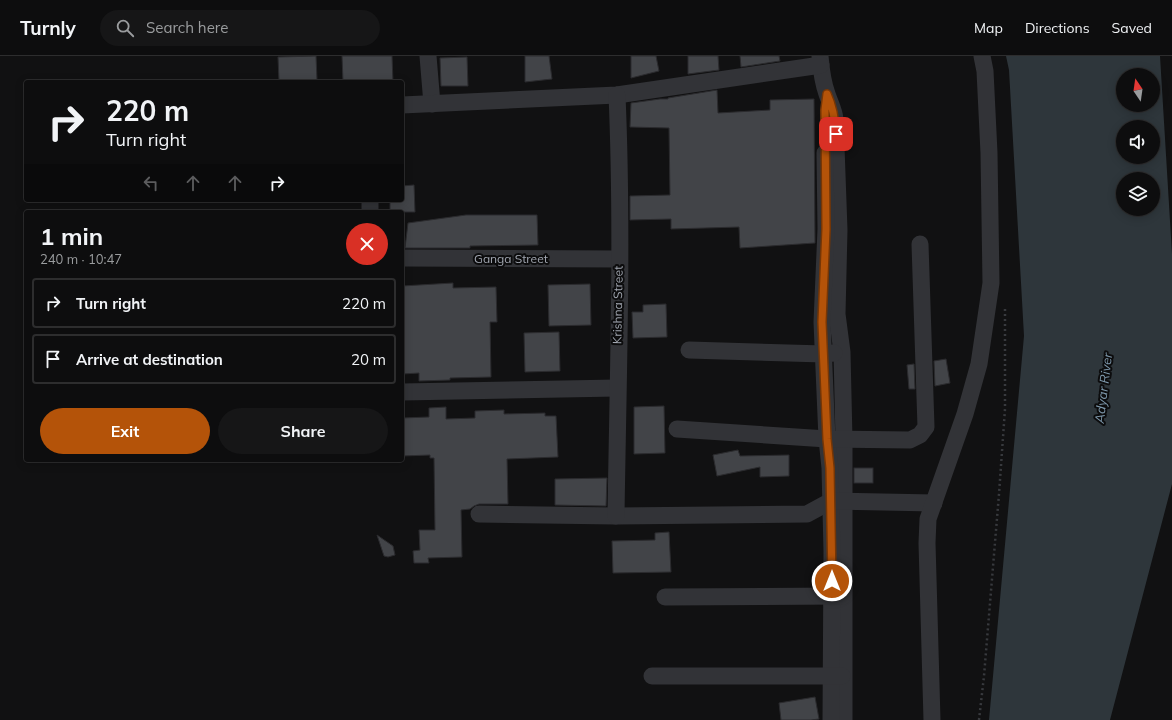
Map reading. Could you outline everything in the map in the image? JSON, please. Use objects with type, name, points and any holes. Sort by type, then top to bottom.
[{"type":"street","points":[[428,56],[432,104]]},
{"type":"street","points":[[932,720],[927,543],[928,519],[965,414],[979,364],[991,283],[989,153],[985,71],[982,56]]},
{"type":"street","points":[[404,105],[616,95],[821,61],[827,94],[833,108],[835,119],[832,230],[837,314],[842,352],[844,440],[838,501],[838,675],[844,720]]},
{"type":"street","name":"Krishna Street","points":[[616,95],[619,148],[616,516]]},
{"type":"street","points":[[832,230],[822,301],[827,439],[838,501]]},
{"type":"street","points":[[677,429],[844,440],[910,440],[920,435],[926,427],[920,244]]},
{"type":"street","name":"Ganga Street","points":[[404,258],[619,259]]},
{"type":"street","points":[[689,350],[824,354],[842,352]]},
{"type":"street","points":[[404,392],[617,388]]},
{"type":"street","points":[[479,514],[616,516],[807,514],[838,501],[934,503]]},
{"type":"street","points":[[665,597],[838,596]]},
{"type":"street","points":[[652,676],[838,675]]},
{"type":"street","points":[[831,720],[838,675]]},
{"type":"path","points":[[979,720],[985,668],[1003,432],[1005,305]]},
{"type":"water","name":"Adyar River","points":[[1006,56],[1160,56],[1172,254],[1172,484],[1110,720],[989,720],[1024,336],[1009,70]]},
{"type":"building","points":[[316,56],[317,80],[279,80],[278,57]]},
{"type":"building","points":[[342,56],[392,56],[393,80],[343,80]]},
{"type":"building","points":[[525,56],[549,56],[552,79],[525,82]]},
{"type":"building","points":[[631,56],[656,56],[659,71],[631,78]]},
{"type":"building","points":[[688,56],[718,56],[719,70],[688,74]]},
{"type":"building","points":[[740,56],[779,56],[780,61],[741,67]]},
{"type":"building","points":[[467,57],[468,86],[441,86],[440,58]]},
{"type":"building","points":[[717,90],[718,113],[770,110],[770,100],[814,99],[815,243],[740,248],[739,227],[671,229],[671,219],[630,220],[630,196],[670,195],[669,128],[630,127],[631,103],[668,99]]},
{"type":"building","points":[[414,185],[415,212],[390,210],[390,202],[404,202],[404,186]]},
{"type":"building","points":[[466,215],[537,215],[538,245],[470,246],[470,248],[405,248],[408,223]]},
{"type":"building","points":[[453,283],[453,288],[496,287],[497,322],[490,322],[491,377],[450,378],[450,380],[419,381],[419,373],[404,374],[404,286]]},
{"type":"building","points":[[590,284],[591,325],[549,326],[548,285]]},
{"type":"building","points":[[666,304],[667,337],[633,338],[632,312],[643,312],[643,305]]},
{"type":"building","points":[[559,332],[560,371],[525,372],[524,333]]},
{"type":"building","points":[[946,359],[950,383],[935,386],[934,361]]},
{"type":"building","points":[[914,364],[915,389],[909,389],[907,365]]},
{"type":"building","points":[[664,406],[665,453],[634,454],[634,407]]},
{"type":"building","points":[[446,407],[446,419],[475,418],[475,411],[504,410],[504,414],[545,413],[545,416],[556,416],[558,457],[507,459],[508,504],[479,504],[470,509],[461,510],[462,557],[428,558],[429,563],[414,563],[413,551],[420,550],[419,530],[435,530],[434,458],[430,458],[430,455],[404,456],[404,418],[429,417],[429,408]]},
{"type":"building","points":[[738,450],[740,456],[789,455],[789,476],[760,477],[760,467],[717,476],[713,455]]},
{"type":"building","points":[[854,468],[873,468],[873,483],[854,483]]},
{"type":"building","points":[[607,478],[606,506],[555,505],[555,479]]},
{"type":"building","points":[[669,532],[671,572],[613,573],[612,541],[655,540],[655,533]]},
{"type":"building","points":[[377,535],[393,546],[395,555],[388,557],[384,556]]},
{"type":"building","points":[[815,697],[819,719],[781,720],[779,703]]},
{"type":"route","points":[[832,581],[830,468],[827,439],[822,322],[826,229],[824,135],[827,94],[833,108],[836,134]]}]
